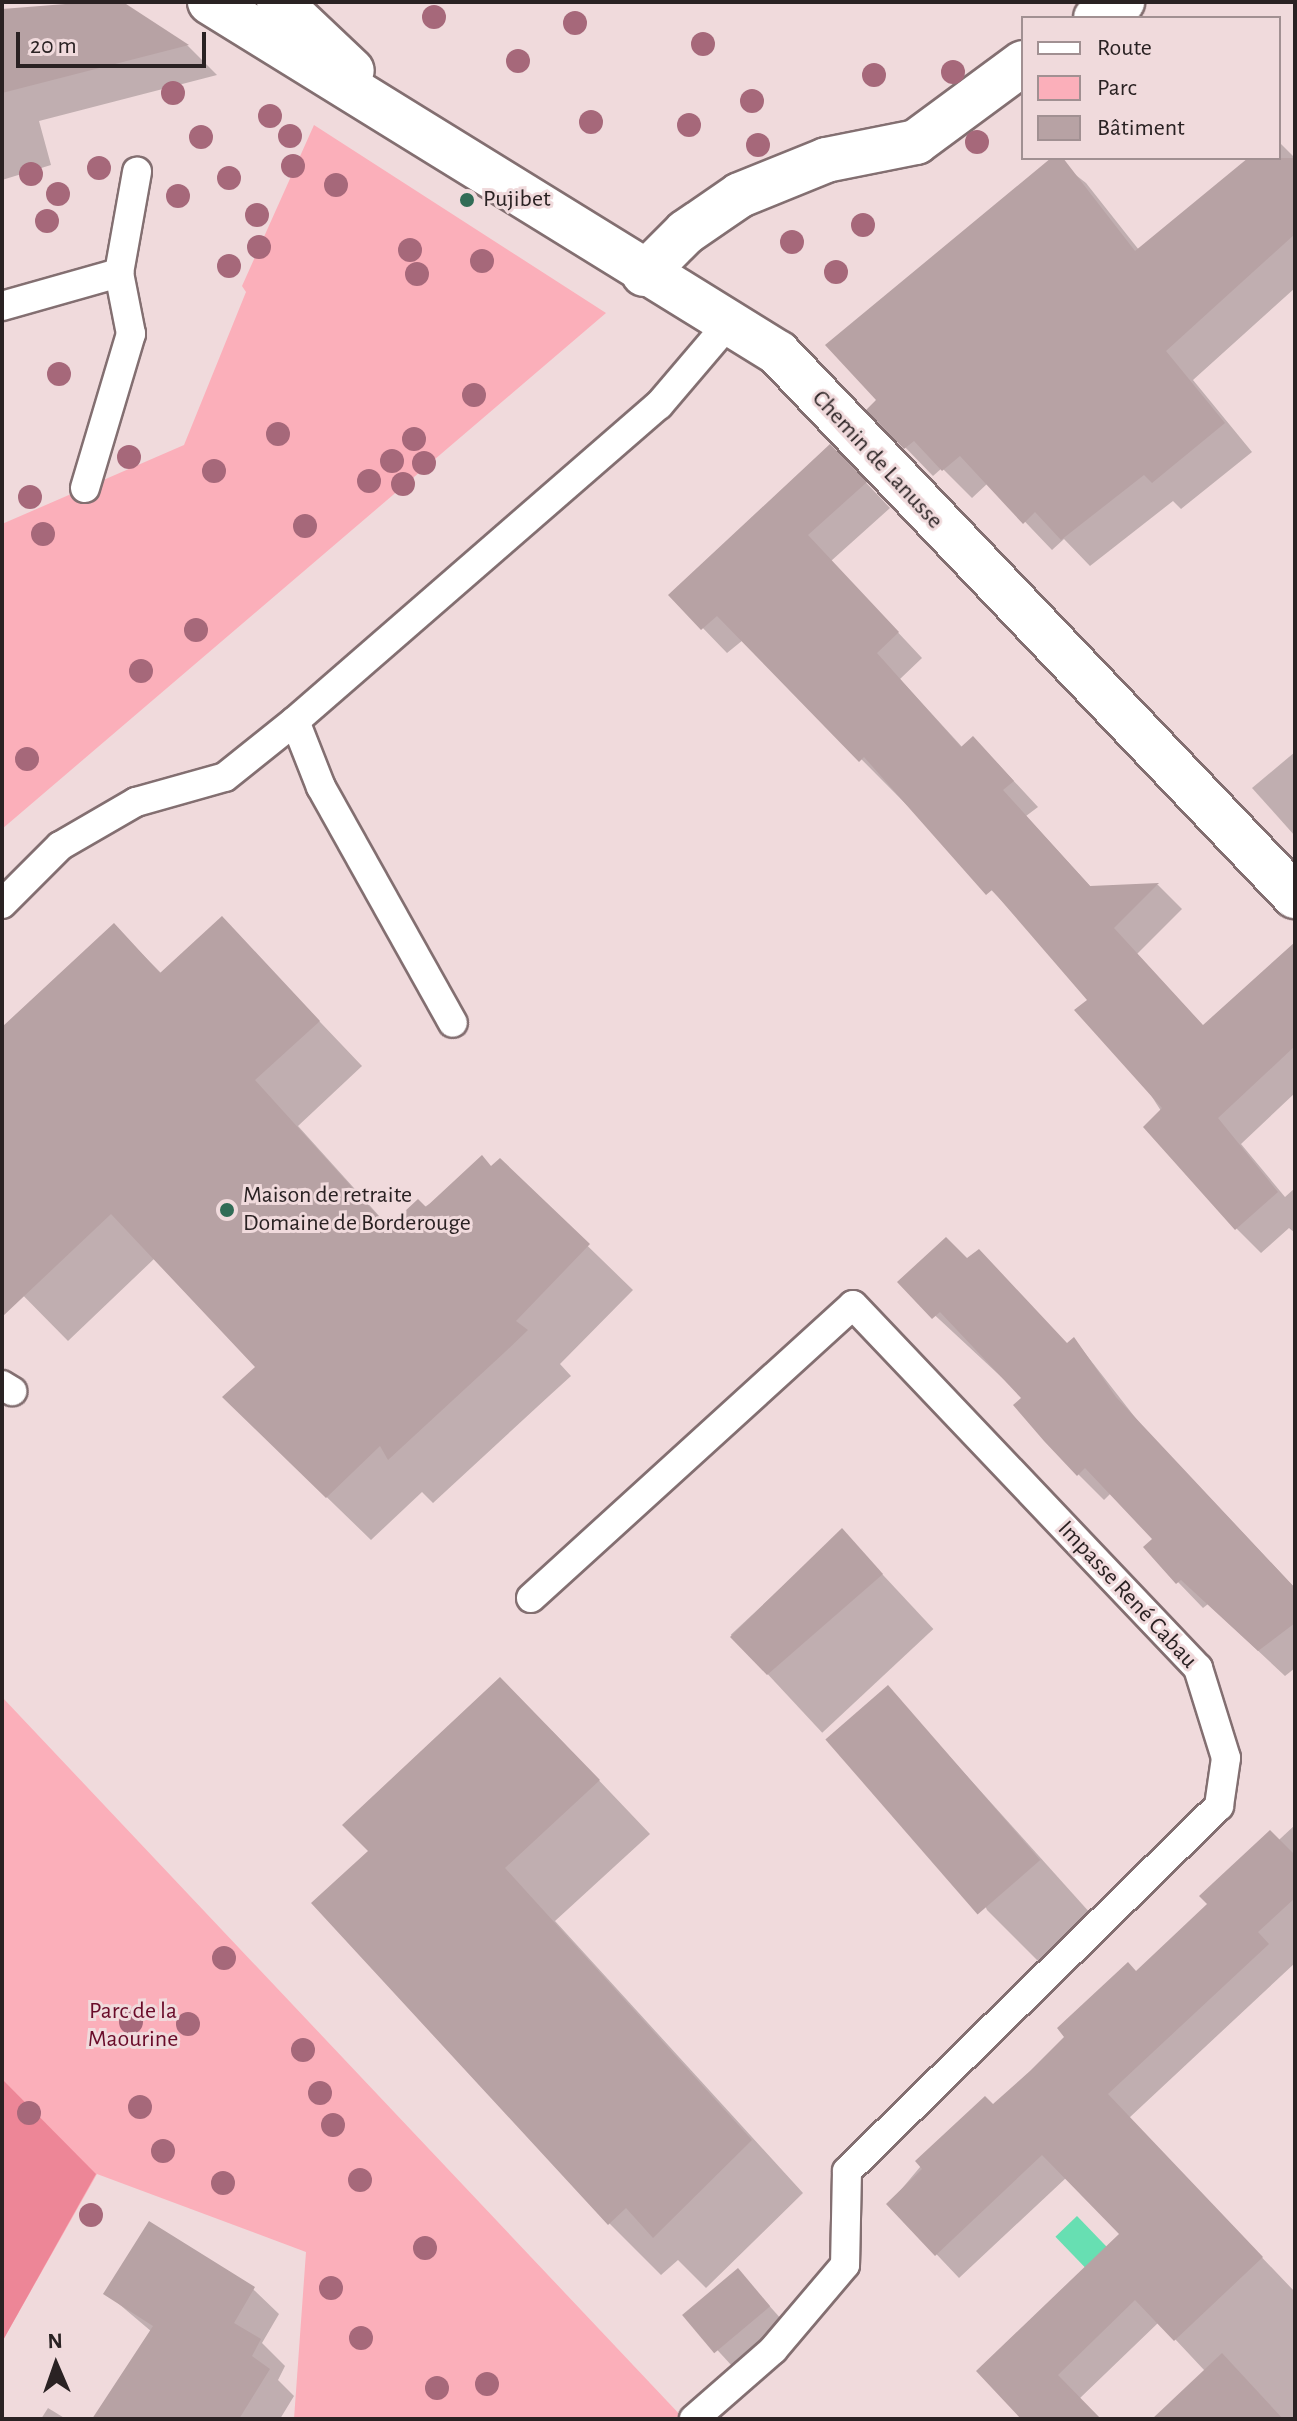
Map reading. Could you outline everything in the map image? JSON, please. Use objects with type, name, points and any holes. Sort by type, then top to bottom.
[{"type":"street","name":"Chemin de Lanusse","points":[[210,2],[300,61],[392,108],[644,274],[778,353],[1295,896]]},
{"type":"street","name":"Chemin de Lanusse","points":[[279,2],[392,108]]},
{"type":"street","points":[[1099,16],[1122,2]]},
{"type":"street","points":[[644,274],[686,232],[740,195],[826,160],[916,142],[1021,64]]},
{"type":"lane","points":[[85,488],[131,334],[119,273],[137,172]]},
{"type":"lane","points":[[2,306],[119,273]]},
{"type":"lane","points":[[2,904],[60,846],[136,802],[225,777],[295,721],[659,405],[728,324]]},
{"type":"lane","points":[[295,721],[321,787],[453,1023]]},
{"type":"lane","name":"Impasse René Cabau","points":[[531,1598],[853,1305],[1198,1668],[1226,1758],[1219,1806],[847,2171],[845,2265],[773,2350],[694,2419]]},
{"type":"green space","points":[[314,125],[606,313],[2,829],[2,524],[184,445],[246,292],[242,286]]},
{"type":"green space","name":"Parc de la Maourine","points":[[2,1697],[684,2419],[294,2419],[306,2252],[97,2174],[2,2342]]},
{"type":"shaded area","points":[[2,2079],[96,2174],[2,2342]]},
{"type":"shaded area","points":[[1077,2216],[1124,2265],[1103,2286],[1055,2237]]},
{"type":"building","points":[[123,2],[189,45],[2,93],[2,9]]},
{"type":"building","points":[[1295,158],[1295,234],[1166,351],[1225,423],[1152,483],[1144,475],[1061,540],[1035,512],[1023,524],[960,456],[942,471],[914,441],[904,449],[866,410],[876,400],[825,345],[1049,160],[1065,160],[1135,251],[1246,160]]},
{"type":"building","points":[[830,444],[867,482],[808,535],[899,632],[877,653],[961,747],[973,736],[1014,781],[1003,790],[1090,886],[1159,883],[1114,928],[1203,1025],[1295,942],[1295,1046],[1218,1118],[1278,1192],[1235,1230],[1143,1127],[1162,1108],[1074,1010],[1087,1000],[992,890],[986,895],[864,757],[859,762],[717,616],[701,630],[668,595]]},
{"type":"building","name":"Maison de retraite Domaine de Borderouge","points":[[222,916],[320,1021],[255,1080],[388,1227],[418,1199],[426,1207],[482,1155],[491,1166],[500,1158],[590,1244],[516,1321],[528,1330],[388,1460],[380,1446],[326,1498],[222,1397],[255,1367],[111,1214],[2,1317],[2,1027],[114,923],[160,973]]},
{"type":"building","points":[[946,1237],[967,1258],[979,1249],[1067,1343],[1074,1337],[1116,1397],[1295,1588],[1295,1623],[1258,1651],[1181,1580],[1176,1584],[1143,1547],[1152,1539],[1085,1468],[1077,1476],[1044,1441],[1013,1405],[1021,1398],[940,1312],[932,1319],[897,1282]]},
{"type":"building","points":[[842,1528],[883,1574],[767,1675],[730,1637]]},
{"type":"building","points":[[500,1677],[600,1780],[505,1868],[752,2140],[653,2238],[626,2208],[608,2225],[311,1903],[368,1851],[342,1825]]},
{"type":"building","points":[[888,1685],[1040,1860],[978,1915],[825,1739]]},
{"type":"building","points":[[1270,1830],[1295,1855],[1295,1898],[1258,1932],[1269,1944],[1108,2094],[1263,2257],[1174,2341],[1135,2300],[1058,2375],[1101,2419],[1021,2419],[976,2371],[1119,2234],[1042,2155],[935,2256],[886,2204],[922,2169],[915,2161],[985,2096],[993,2104],[1030,2071],[1064,2037],[1057,2028],[1128,1962],[1136,1971],[1207,1904],[1199,1896]]},
{"type":"building","points":[[149,2221],[255,2287],[234,2323],[261,2339],[252,2356],[270,2369],[239,2419],[92,2419],[153,2326],[103,2294]]},
{"type":"building","points":[[738,2268],[770,2306],[714,2353],[682,2315]]},
{"type":"building","points":[[1222,2353],[1283,2419],[1152,2419]]},
{"type":"place","name":"Pujibet","points":[[467,200]]},
{"type":"place","name":"Maison de retraite Domaine de Borderouge","points":[[227,1210]]}]
